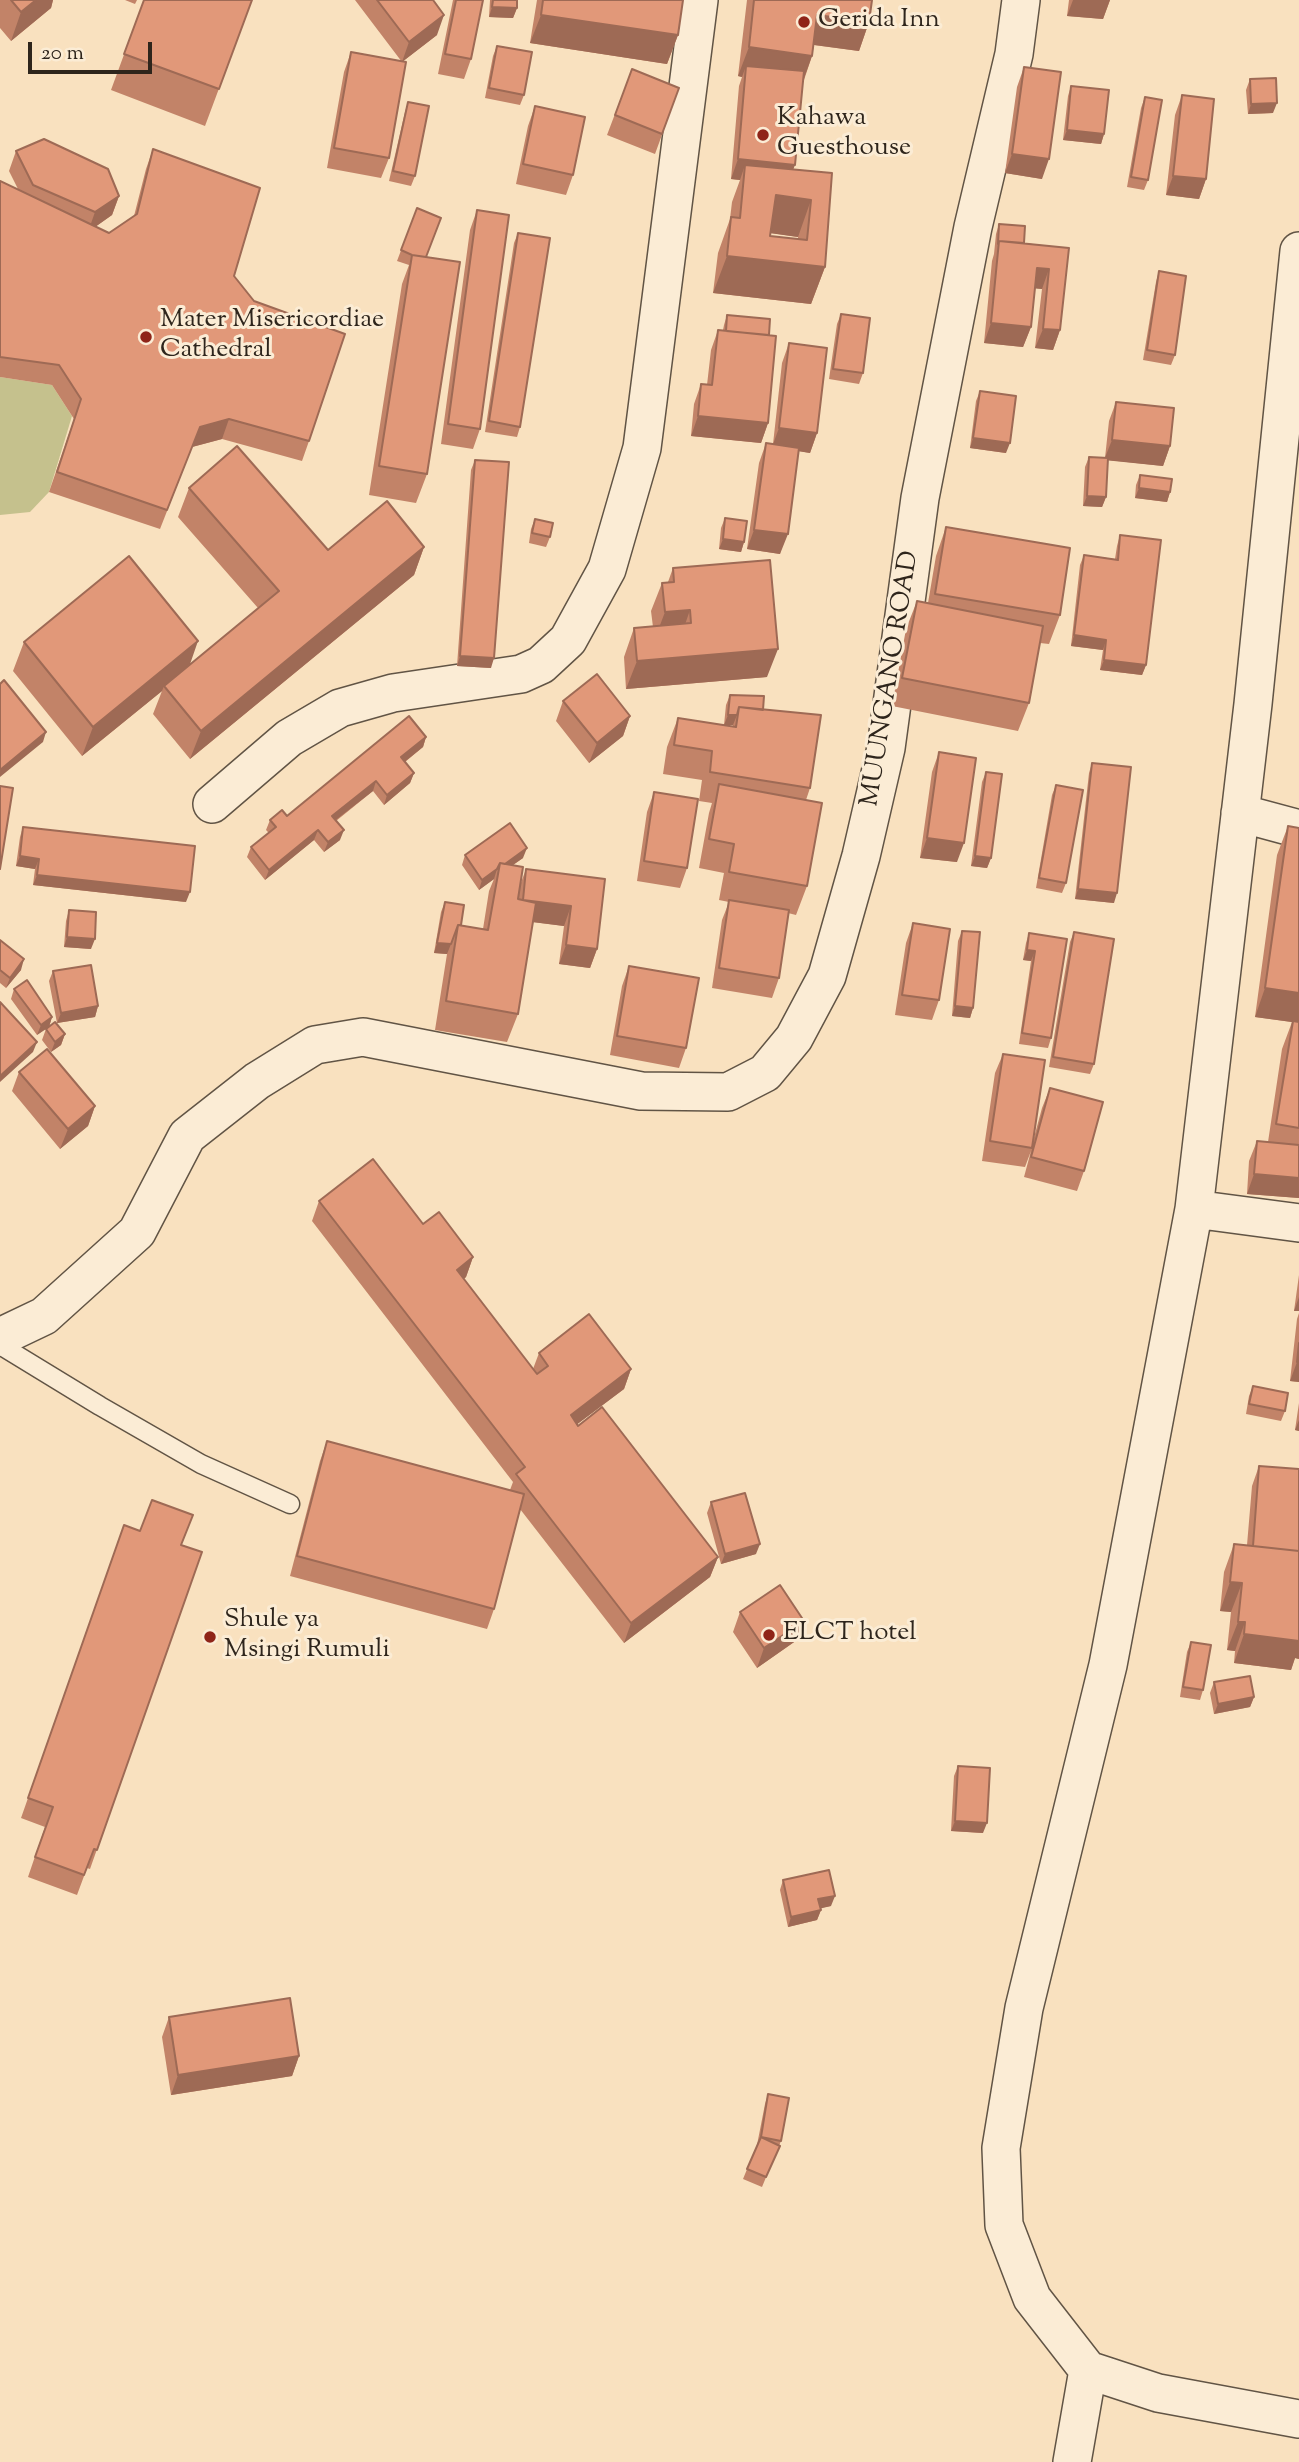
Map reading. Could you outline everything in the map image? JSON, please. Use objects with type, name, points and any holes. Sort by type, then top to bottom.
[{"type":"street","points":[[212,804],[289,738],[340,708],[393,693],[521,674],[541,665],[568,640],[607,569],[642,447],[699,0]]},
{"type":"street","name":"MUUNGANO ROAD","points":[[0,1337],[44,1316],[137,1233],[187,1136],[257,1081],[315,1045],[363,1037],[642,1091],[728,1092],[765,1073],[794,1038],[827,976],[861,856],[886,748],[920,498],[973,227],[1014,54],[1021,0]]},
{"type":"street","points":[[1299,251],[1240,813],[1194,1209],[1108,1665],[1024,2008],[1001,2148],[1004,2225],[1032,2298],[1088,2370],[1158,2393],[1299,2419]]},
{"type":"street","points":[[1240,813],[1299,828]]},
{"type":"street","points":[[1194,1209],[1299,1223]]},
{"type":"street","points":[[1072,2462],[1088,2370]]},
{"type":"lane","points":[[0,1345],[201,1464],[290,1504]]},
{"type":"shaded area","points":[[0,377],[52,385],[72,416],[49,492],[30,512],[0,515]]},
{"type":"building","points":[[11,0],[36,0],[21,12]]},
{"type":"building","points":[[144,0],[252,0],[219,89],[124,54]]},
{"type":"building","points":[[377,0],[433,0],[444,15],[409,42]]},
{"type":"building","points":[[456,0],[483,0],[471,59],[445,54]]},
{"type":"building","points":[[493,0],[517,0],[517,8],[492,7]]},
{"type":"building","points":[[543,0],[683,0],[678,35],[541,15]]},
{"type":"building","points":[[754,0],[872,0],[869,22],[817,15],[812,56],[749,47]]},
{"type":"building","points":[[497,46],[532,52],[524,95],[489,88]]},
{"type":"building","points":[[351,52],[406,62],[389,158],[334,148]]},
{"type":"building","name":"Kahawa Guesthouse","points":[[746,66],[804,71],[795,165],[738,159]]},
{"type":"building","points":[[1024,67],[1061,72],[1049,159],[1012,154]]},
{"type":"building","points":[[632,69],[679,88],[662,134],[615,115]]},
{"type":"building","points":[[1276,78],[1277,103],[1251,104],[1250,79]]},
{"type":"building","points":[[1071,86],[1109,90],[1104,134],[1067,130]]},
{"type":"building","points":[[1182,95],[1214,99],[1206,179],[1173,176]]},
{"type":"building","points":[[1145,97],[1162,100],[1148,180],[1131,177]]},
{"type":"building","points":[[408,102],[429,106],[415,176],[393,171]]},
{"type":"building","points":[[535,106],[585,117],[573,175],[523,164]]},
{"type":"building","points":[[44,139],[108,169],[119,196],[95,212],[33,185],[16,151]]},
{"type":"building","name":"Mater Misericordiae Cathedral","points":[[153,149],[260,188],[234,276],[254,301],[345,334],[309,441],[229,419],[200,427],[167,510],[57,472],[81,399],[59,365],[0,357],[0,181],[109,233],[137,214]]},
{"type":"building","points":[[745,165],[832,173],[825,267],[727,256],[731,217],[740,218]],"holes":[[[776,195],[811,200],[807,240],[770,236]]]},
{"type":"building","points":[[417,208],[441,218],[426,257],[401,250]]},
{"type":"building","points":[[477,210],[509,215],[480,429],[448,424]]},
{"type":"building","points":[[999,224],[1025,226],[1024,243],[999,241],[998,244]]},
{"type":"building","points":[[518,233],[550,238],[520,427],[489,421]]},
{"type":"building","points":[[999,241],[1069,248],[1060,330],[1043,329],[1049,269],[1037,268],[1031,327],[991,323]]},
{"type":"building","points":[[412,255],[460,262],[427,474],[379,466]]},
{"type":"building","points":[[1159,271],[1186,276],[1175,355],[1147,350]]},
{"type":"building","points":[[841,314],[870,318],[863,373],[833,369]]},
{"type":"building","points":[[727,315],[770,319],[769,335],[726,331]]},
{"type":"building","points":[[718,330],[776,336],[768,423],[698,416],[701,384],[712,385]]},
{"type":"building","points":[[789,343],[827,348],[817,433],[779,428]]},
{"type":"building","points":[[980,391],[1016,396],[1010,443],[973,438]]},
{"type":"building","points":[[1116,402],[1174,408],[1170,446],[1112,440]]},
{"type":"building","points":[[766,443],[799,448],[788,534],[754,530]]},
{"type":"building","points":[[237,446],[328,550],[387,501],[424,547],[201,731],[164,686],[279,591],[189,488]]},
{"type":"building","points":[[1089,457],[1108,458],[1106,497],[1087,496]]},
{"type":"building","points":[[475,460],[509,462],[494,658],[460,656]]},
{"type":"building","points":[[1140,475],[1172,479],[1170,492],[1139,488]]},
{"type":"building","points":[[725,518],[747,521],[744,542],[723,539]]},
{"type":"building","points":[[535,519],[553,523],[550,537],[532,533]]},
{"type":"building","points":[[946,527],[1070,548],[1060,615],[935,594]]},
{"type":"building","points":[[1120,535],[1161,540],[1146,665],[1104,660],[1106,640],[1074,635],[1084,555],[1118,560]]},
{"type":"building","points":[[129,556],[198,641],[93,727],[24,642]]},
{"type":"building","points":[[770,560],[778,649],[637,661],[634,628],[691,623],[690,610],[665,612],[662,583],[674,582],[673,568]]},
{"type":"building","points":[[917,601],[1043,626],[1029,703],[902,678]]},
{"type":"building","points":[[597,674],[630,716],[597,743],[563,701]]},
{"type":"building","points":[[4,680],[46,732],[0,770],[0,684]]},
{"type":"building","points":[[730,695],[764,696],[763,710],[739,707],[737,715],[728,715]]},
{"type":"building","points":[[739,707],[821,715],[810,788],[710,772],[712,751],[674,745],[678,718],[736,727]]},
{"type":"building","points":[[409,716],[426,737],[401,757],[414,773],[387,795],[376,781],[332,816],[344,830],[328,842],[318,830],[269,870],[251,847],[276,827],[270,820],[282,810],[287,816]]},
{"type":"building","points":[[939,752],[976,758],[964,843],[927,838]]},
{"type":"building","points":[[1092,763],[1131,767],[1117,893],[1078,889]]},
{"type":"building","points":[[986,772],[1002,774],[991,858],[975,856]]},
{"type":"building","points":[[719,784],[822,803],[807,886],[729,872],[734,844],[709,839]]},
{"type":"building","points":[[1056,785],[1083,790],[1066,883],[1039,878]]},
{"type":"building","points":[[0,786],[13,788],[0,869]]},
{"type":"building","points":[[654,792],[698,799],[687,868],[644,861]]},
{"type":"building","points":[[510,823],[527,848],[505,864],[500,863],[497,869],[482,880],[465,855]]},
{"type":"building","points":[[1288,826],[1299,828],[1299,993],[1265,988]]},
{"type":"building","points":[[23,827],[195,846],[190,892],[37,875],[39,859],[20,856]]},
{"type":"building","points":[[500,863],[523,867],[518,899],[536,903],[518,1014],[446,1001],[458,925],[488,930]]},
{"type":"building","points":[[526,869],[605,879],[597,949],[566,945],[571,906],[523,900]]},
{"type":"building","points":[[729,900],[789,910],[779,978],[719,968]]},
{"type":"building","points":[[445,902],[464,905],[461,925],[458,925],[451,944],[437,943]]},
{"type":"building","points":[[69,910],[96,912],[95,939],[67,937]]},
{"type":"building","points":[[913,923],[950,929],[939,1000],[902,995]]},
{"type":"building","points":[[962,931],[980,932],[973,1008],[955,1006]]},
{"type":"building","points":[[1074,932],[1114,939],[1094,1064],[1053,1057]]},
{"type":"building","points":[[1029,933],[1067,939],[1051,1038],[1022,1033],[1035,951],[1027,950]]},
{"type":"building","points":[[0,940],[24,959],[10,978],[0,970]]},
{"type":"building","points":[[91,965],[98,1006],[61,1013],[53,971]]},
{"type":"building","points":[[629,966],[699,978],[686,1048],[617,1036]]},
{"type":"building","points":[[27,980],[52,1017],[41,1025],[14,989]]},
{"type":"building","points":[[0,1002],[37,1042],[0,1076]]},
{"type":"building","points":[[1293,1021],[1299,1022],[1299,1128],[1276,1124]]},
{"type":"building","points":[[55,1022],[65,1034],[55,1042],[46,1029]]},
{"type":"building","points":[[47,1049],[95,1106],[68,1129],[19,1072]]},
{"type":"building","points":[[1003,1054],[1045,1060],[1032,1148],[990,1141]]},
{"type":"building","points":[[1050,1088],[1103,1102],[1084,1171],[1031,1157]]},
{"type":"building","points":[[1257,1141],[1299,1145],[1299,1178],[1254,1174]]},
{"type":"building","points":[[373,1159],[423,1224],[439,1212],[473,1257],[457,1270],[537,1374],[548,1366],[539,1353],[589,1314],[631,1369],[571,1415],[578,1426],[602,1407],[718,1557],[631,1623],[516,1474],[525,1467],[319,1201]]},
{"type":"building","points":[[1253,1386],[1288,1393],[1285,1411],[1249,1404]]},
{"type":"building","points":[[327,1441],[524,1494],[494,1609],[297,1556]]},
{"type":"building","points":[[1259,1466],[1299,1469],[1299,1551],[1253,1546]]},
{"type":"building","points":[[745,1493],[760,1544],[725,1554],[711,1502]]},
{"type":"building","points":[[152,1500],[193,1515],[181,1545],[202,1552],[97,1850],[94,1849],[84,1875],[35,1857],[53,1807],[28,1798],[124,1525],[140,1531]]},
{"type":"building","points":[[1234,1544],[1299,1551],[1299,1641],[1244,1634],[1245,1622],[1238,1622],[1242,1583],[1230,1582]]},
{"type":"building","points":[[780,1585],[804,1621],[764,1648],[740,1612]]},
{"type":"building","points":[[1191,1642],[1211,1645],[1203,1690],[1183,1687]]},
{"type":"building","points":[[1250,1676],[1254,1697],[1218,1704],[1214,1682]]},
{"type":"building","points":[[958,1766],[990,1768],[987,1823],[955,1821]]},
{"type":"building","points":[[829,1870],[835,1896],[818,1899],[821,1910],[791,1917],[783,1880]]},
{"type":"building","points":[[290,1998],[299,2056],[178,2075],[169,2017]]},
{"type":"building","points":[[768,2094],[789,2098],[781,2141],[761,2137]]},
{"type":"building","points":[[761,2137],[780,2146],[766,2177],[747,2169]]},
{"type":"place","name":"Gerida Inn","points":[[804,22]]},
{"type":"place","name":"Kahawa Guesthouse","points":[[763,135]]},
{"type":"place","name":"Mater Misericordiae Cathedral","points":[[146,337]]},
{"type":"place","name":"ELCT hotel","points":[[769,1635]]},
{"type":"place","name":"Shule ya Msingi Rumuli","points":[[210,1637]]}]
